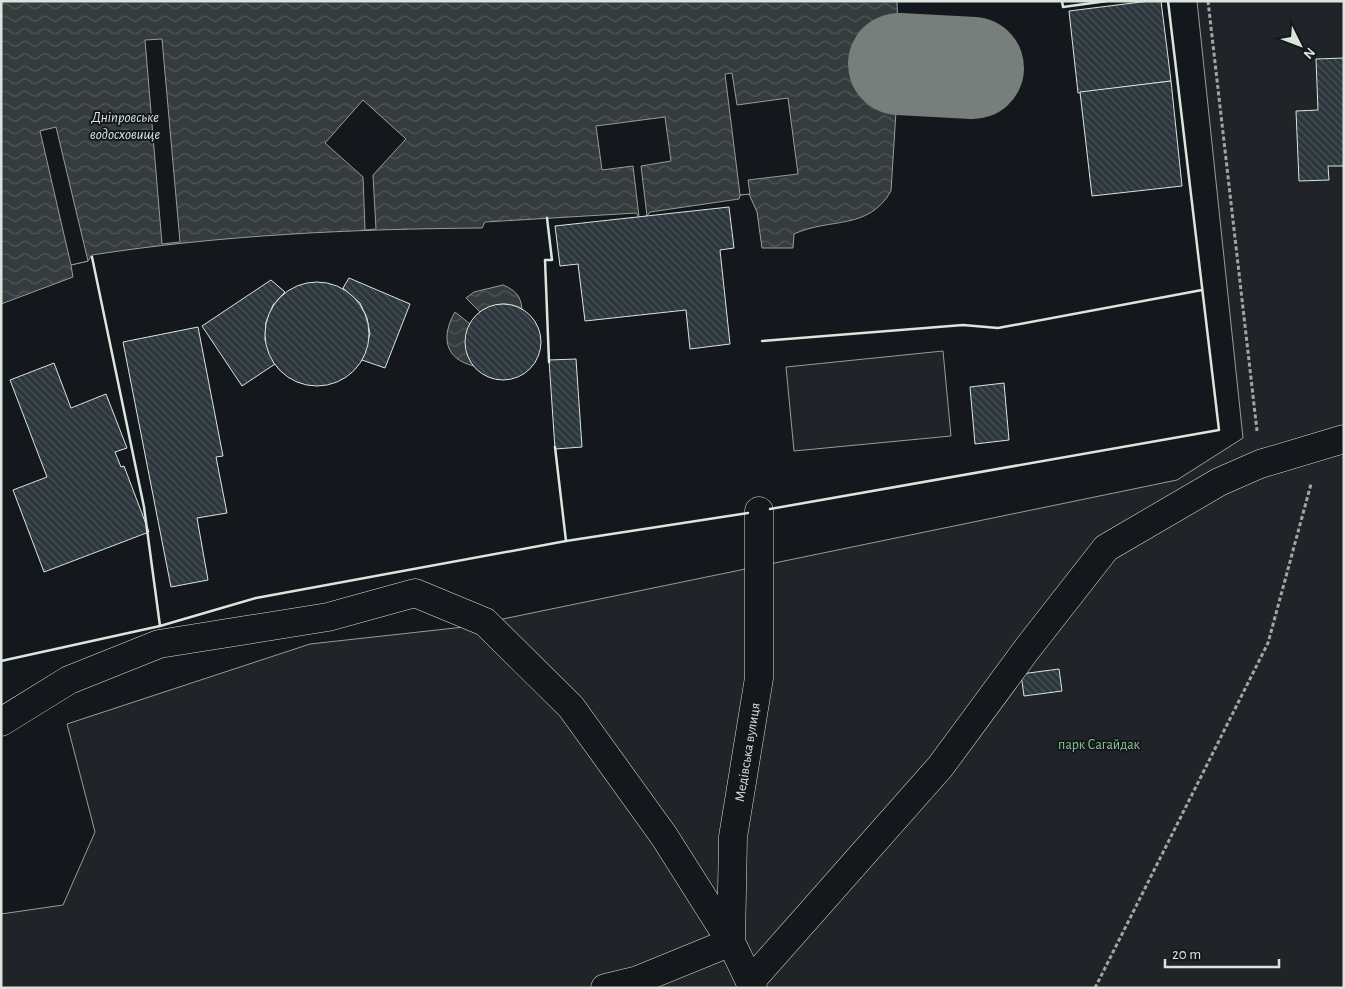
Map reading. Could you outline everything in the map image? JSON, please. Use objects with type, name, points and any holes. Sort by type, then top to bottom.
[{"type":"street","points":[[752,985],[940,767],[1027,649],[1106,548],[1220,482],[1260,464],[1332,443]]},
{"type":"street","name":"Медівська вулиця","points":[[752,985],[731,942],[733,837],[759,678],[759,511]]},
{"type":"street","points":[[1,722],[70,680],[159,644],[328,617],[415,593],[485,622],[571,707],[664,836],[731,942],[638,980],[606,988]]},
{"type":"path","points":[[1208,1],[1260,464]]},
{"type":"path","points":[[1095,988],[1268,643],[1332,443]]},
{"type":"green space","name":"парк Сагайдак","points":[[1197,1],[1344,1],[1344,988],[1,988],[1,914],[63,905],[95,832],[67,724],[310,644],[464,627],[1177,480],[1243,438]]},
{"type":"green space","points":[[943,351],[951,436],[794,451],[786,367]]},
{"type":"water","name":"Дніпровське водосховище","points":[[1,1],[897,1],[899,64],[891,191],[882,204],[860,218],[808,229],[794,234],[793,248],[762,248],[757,212],[749,194],[740,195],[739,199],[650,212],[647,216],[639,217],[636,213],[485,222],[482,228],[287,234],[189,242],[92,255],[88,261],[71,265],[73,277],[1,304]]},
{"type":"water","points":[[503,285],[517,294],[522,309],[517,306],[501,304],[480,312],[466,298],[474,292]]},
{"type":"water","points":[[455,312],[470,324],[466,335],[466,345],[474,366],[456,358],[448,345],[448,330]]},
{"type":"pier","points":[[162,39],[180,242],[162,244],[145,40]]},
{"type":"pier","points":[[732,73],[737,105],[788,98],[798,174],[748,180],[750,194],[740,195],[725,74]]},
{"type":"pier","points":[[363,100],[406,139],[373,175],[376,229],[365,230],[363,177],[325,143]]},
{"type":"pier","points":[[665,117],[671,161],[641,166],[647,216],[639,217],[633,166],[602,170],[596,126]]},
{"type":"pier","points":[[56,127],[88,261],[71,265],[40,131]]},
{"type":"building","points":[[1161,1],[1171,81],[1078,93],[1069,11]]},
{"type":"building","points":[[1344,58],[1344,166],[1328,166],[1329,180],[1299,181],[1296,111],[1318,110],[1316,59]]},
{"type":"building","points":[[1171,81],[1182,186],[1092,196],[1080,92]]},
{"type":"building","points":[[729,207],[734,248],[720,250],[730,344],[690,349],[686,310],[585,321],[578,264],[560,266],[555,226]]},
{"type":"building","points":[[349,278],[410,304],[385,368],[362,360],[370,334],[367,318],[360,303],[343,288]]},
{"type":"building","points":[[271,280],[285,292],[273,305],[266,322],[265,340],[275,364],[242,386],[202,326]]},
{"type":"building","points":[[317,282],[337,286],[354,297],[365,314],[369,334],[365,354],[354,371],[337,382],[317,386],[297,382],[280,371],[269,354],[265,334],[269,314],[280,297],[297,286]]},
{"type":"building","points":[[503,304],[517,307],[530,315],[538,328],[541,342],[538,356],[530,369],[517,377],[503,380],[489,377],[476,369],[468,356],[465,342],[468,328],[476,315],[489,307]]},
{"type":"building","points":[[198,327],[223,456],[216,457],[227,513],[197,518],[208,580],[171,587],[123,342]]},
{"type":"building","points":[[576,359],[582,447],[555,449],[549,360]]},
{"type":"building","points":[[54,363],[71,408],[106,394],[127,448],[115,452],[121,467],[124,466],[149,532],[44,572],[13,490],[47,477],[10,380]]},
{"type":"building","points":[[1004,383],[1009,440],[975,444],[970,387]]},
{"type":"building","points":[[1059,669],[1062,691],[1024,696],[1021,674]]},
{"type":"taxiway","points":[[899,64],[973,68]]},
{"type":"wall","points":[[1062,1],[1063,7],[1107,1]]},
{"type":"wall","points":[[770,509],[1219,430],[1168,1]]},
{"type":"wall","points":[[547,218],[552,260],[545,260],[549,362]]},
{"type":"wall","points":[[92,257],[144,507],[160,626]]},
{"type":"wall","points":[[762,341],[963,325],[998,328],[1202,290]]},
{"type":"wall","points":[[555,447],[566,541],[748,513]]},
{"type":"wall","points":[[1,661],[160,626],[256,598],[566,541]]}]
